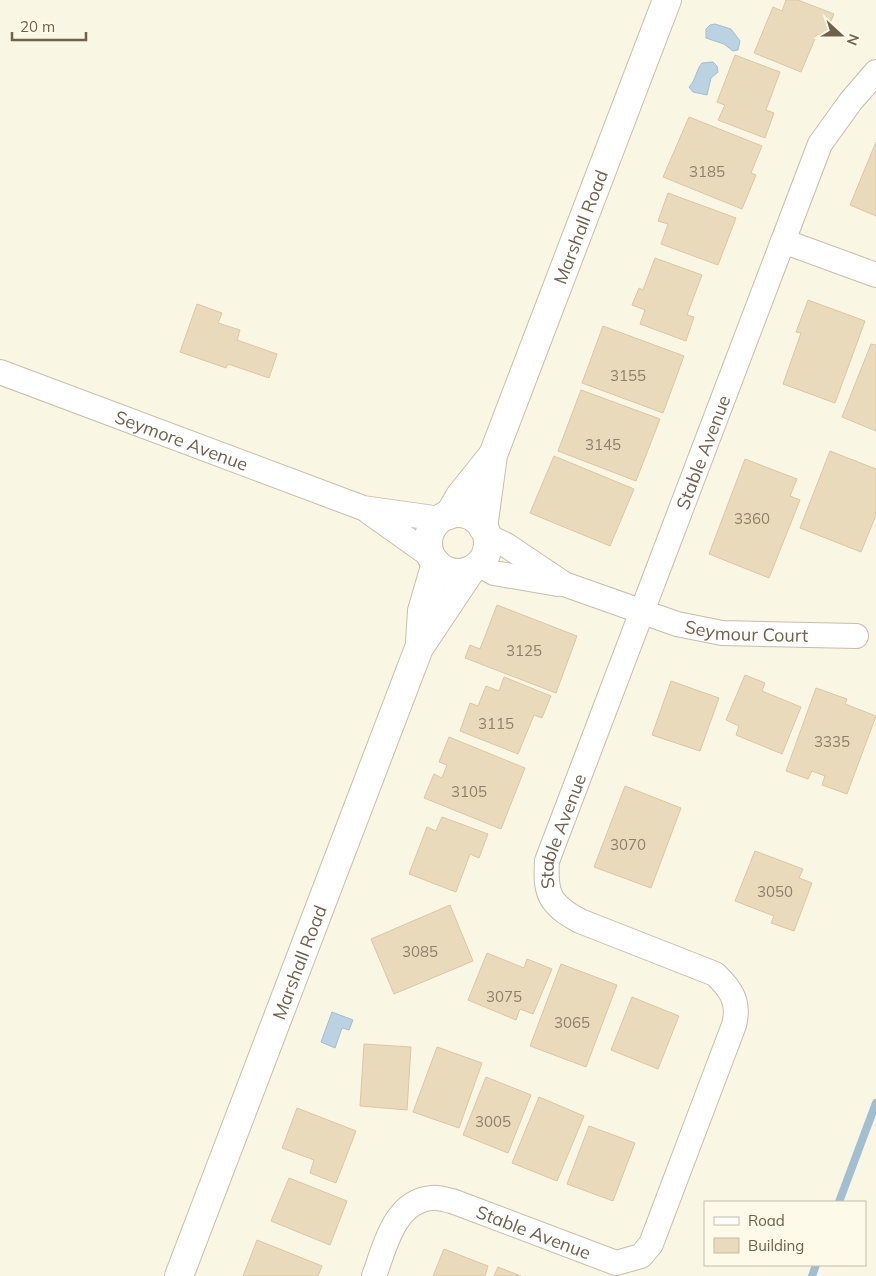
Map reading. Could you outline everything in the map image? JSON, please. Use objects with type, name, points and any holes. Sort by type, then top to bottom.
[{"type":"street","name":"Marshall Road","points":[[485,532],[493,455],[667,0]]},
{"type":"street","name":"Stable Avenue","points":[[374,1276],[397,1219],[407,1209],[420,1201],[433,1198],[452,1200],[616,1263],[641,1256],[651,1244],[734,1024],[736,1005],[730,989],[715,974],[580,920],[560,909],[546,886],[547,861],[820,144],[851,101],[876,72]]},
{"type":"street","points":[[784,241],[876,275]]},
{"type":"street","name":"Seymore Avenue","points":[[0,372],[363,508],[445,517]]},
{"type":"street","name":"Marshall Road","points":[[445,517],[493,455]]},
{"type":"street","name":"Seymore Avenue","points":[[363,508],[434,559]]},
{"type":"street","points":[[485,532],[487,551],[475,567],[457,574],[448,572],[434,559],[428,540],[431,531],[445,517],[463,514],[472,517],[485,532],[564,584]]},
{"type":"street","name":"Marshall Road","points":[[419,648],[422,611],[434,559]]},
{"type":"street","name":"Marshall Road","points":[[179,1276],[419,648],[475,567]]},
{"type":"street","points":[[475,567],[494,573],[564,584]]},
{"type":"street","name":"Seymour Court","points":[[564,584],[677,624],[722,633],[856,636]]},
{"type":"water","points":[[715,24],[731,29],[740,41],[738,50],[733,51],[724,44],[706,38],[706,29],[710,25]]},
{"type":"water","points":[[713,62],[717,66],[718,72],[711,78],[707,95],[693,92],[689,87],[702,63]]},
{"type":"water","points":[[332,1012],[353,1020],[349,1030],[342,1028],[335,1048],[321,1042]]},
{"type":"building","points":[[786,0],[798,0],[834,14],[824,37],[817,34],[801,72],[754,53],[773,7],[782,11]]},
{"type":"building","points":[[735,55],[780,72],[766,110],[774,113],[765,138],[718,120],[725,105],[717,102]]},
{"type":"building","points":[[689,117],[762,146],[751,173],[756,175],[742,209],[663,177]]},
{"type":"building","points":[[876,142],[876,216],[850,205]]},
{"type":"building","points":[[668,193],[736,218],[718,265],[661,244],[668,224],[658,221]]},
{"type":"building","points":[[655,258],[702,275],[687,315],[694,317],[686,341],[640,324],[645,310],[632,305],[639,288],[643,290]]},
{"type":"building","points":[[808,300],[865,321],[835,403],[783,384],[801,333],[796,332]]},
{"type":"building","points":[[197,304],[222,313],[218,323],[240,330],[237,340],[277,354],[269,378],[228,364],[226,368],[180,352]]},
{"type":"building","points":[[603,326],[684,356],[663,413],[582,383]]},
{"type":"building","points":[[871,344],[876,345],[876,431],[842,417]]},
{"type":"building","points":[[581,390],[660,419],[636,481],[558,451]]},
{"type":"building","points":[[830,451],[876,469],[876,515],[861,552],[800,528]]},
{"type":"building","points":[[554,456],[634,489],[610,546],[530,513]]},
{"type":"building","points":[[745,459],[797,479],[790,496],[800,500],[769,578],[709,554]]},
{"type":"building","points":[[497,605],[577,636],[556,693],[465,658],[470,645],[480,649]]},
{"type":"building","points":[[745,675],[765,683],[762,691],[801,707],[782,754],[736,735],[739,726],[726,720]]},
{"type":"building","points":[[504,677],[551,696],[542,718],[534,715],[518,754],[460,731],[470,703],[478,706],[486,686],[499,691]]},
{"type":"building","points":[[671,681],[719,698],[700,751],[652,735]]},
{"type":"building","points":[[816,688],[847,699],[845,704],[876,716],[847,794],[822,785],[825,776],[812,771],[808,779],[786,771]]},
{"type":"building","points":[[449,737],[525,768],[501,829],[424,798],[434,774],[442,778],[447,765],[439,762]]},
{"type":"building","points":[[625,786],[681,808],[651,888],[594,867]]},
{"type":"building","points":[[442,817],[488,834],[479,858],[470,854],[456,892],[409,874],[427,827],[436,831]]},
{"type":"building","points":[[755,851],[803,869],[799,878],[812,883],[794,931],[771,923],[774,916],[735,901]]},
{"type":"building","points":[[450,905],[473,961],[394,994],[371,939]]},
{"type":"building","points":[[487,953],[524,968],[527,959],[552,969],[533,1014],[520,1009],[516,1020],[468,1000]]},
{"type":"building","points":[[561,964],[617,985],[586,1067],[530,1046]]},
{"type":"building","points":[[632,997],[679,1016],[658,1069],[611,1050]]},
{"type":"building","points":[[364,1044],[411,1047],[407,1110],[360,1106]]},
{"type":"building","points":[[437,1047],[482,1063],[459,1128],[413,1112]]},
{"type":"building","points":[[486,1077],[531,1095],[508,1153],[463,1135]]},
{"type":"building","points":[[539,1097],[584,1116],[557,1181],[512,1163]]},
{"type":"building","points":[[297,1108],[356,1131],[336,1183],[310,1173],[314,1160],[282,1148]]},
{"type":"building","points":[[589,1126],[635,1143],[613,1201],[567,1184]]},
{"type":"building","points":[[289,1178],[347,1201],[330,1245],[271,1221]]},
{"type":"building","points":[[257,1240],[322,1266],[318,1276],[243,1276]]},
{"type":"building","points":[[444,1249],[488,1266],[485,1276],[433,1276]]},
{"type":"building","points":[[498,1267],[521,1276],[494,1276]]},
{"type":"waterway","points":[[839,1201],[876,1103]]},
{"type":"waterway","points":[[812,1276],[816,1266]]}]
